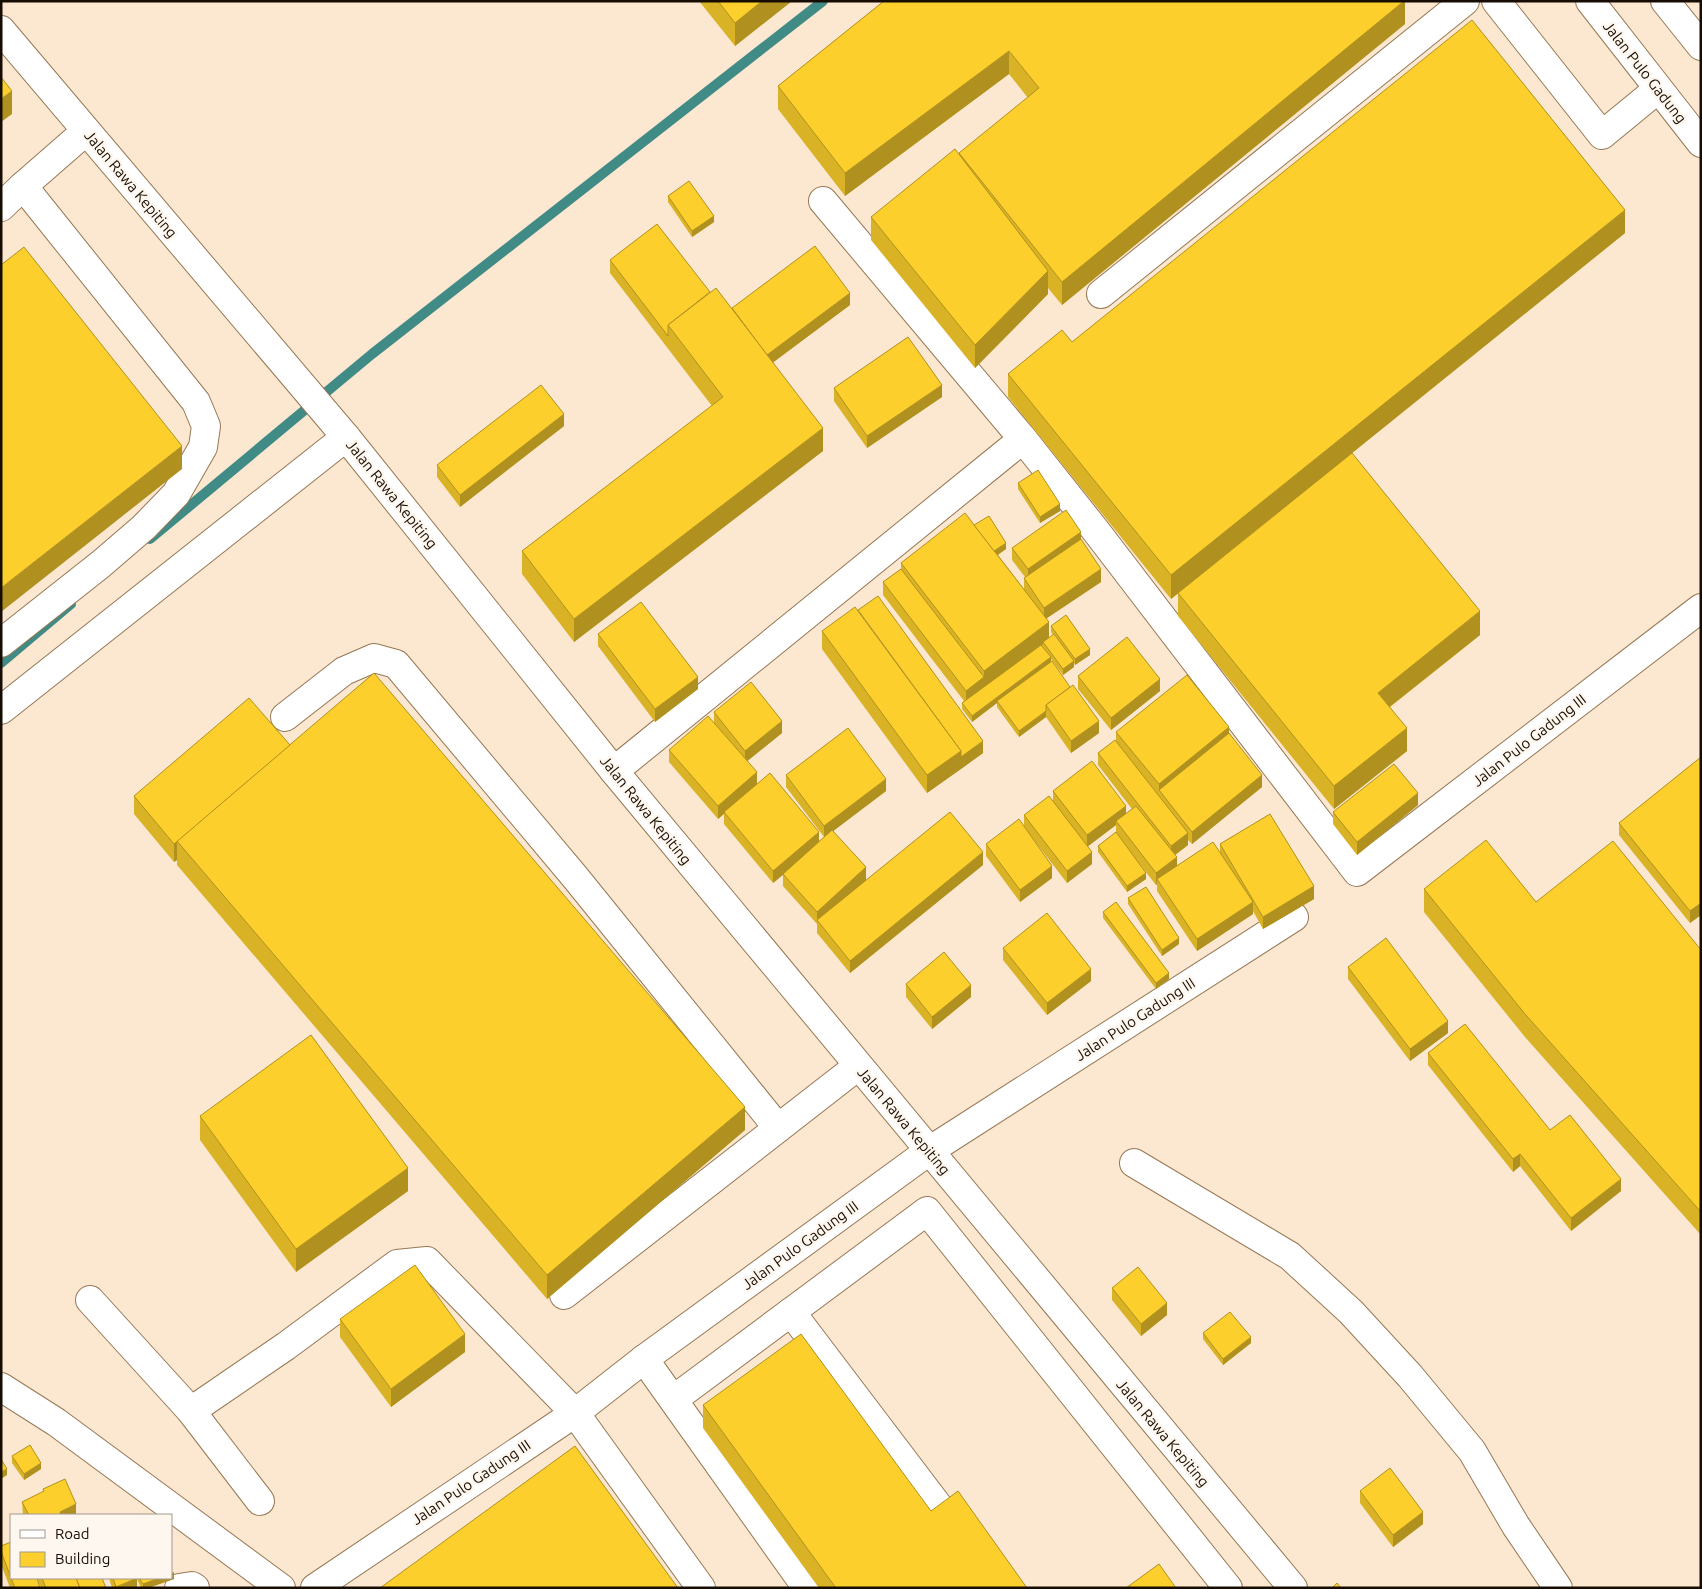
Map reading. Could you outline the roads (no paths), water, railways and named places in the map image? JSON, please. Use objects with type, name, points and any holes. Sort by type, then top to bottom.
[{"type":"street","points":[[1101,294],[1465,1]]},
{"type":"street","points":[[1496,1],[1602,135],[1658,88]]},
{"type":"street","name":"Jalan Pulo Gadung","points":[[1590,1],[1701,143]]},
{"type":"street","points":[[1665,1],[1701,46]]},
{"type":"street","name":"Jalan Rawa Kepiting","points":[[1,30],[339,429],[614,771],[1291,1587]]},
{"type":"street","points":[[1,208],[23,186],[86,131]]},
{"type":"street","points":[[1,643],[144,528],[176,494],[203,447],[206,426],[196,402],[23,186]]},
{"type":"street","points":[[614,771],[1023,439],[824,201]]},
{"type":"street","points":[[1,710],[339,429]]},
{"type":"street","name":"Jalan Pulo Gadung III","points":[[1023,439],[1357,872],[1701,608]]},
{"type":"street","points":[[285,717],[344,671],[374,658],[396,664],[575,877],[778,1128]]},
{"type":"street","name":"Jalan Pulo Gadung III","points":[[315,1588],[575,1413],[928,1151],[1294,917]]},
{"type":"street","points":[[564,1295],[858,1066]]},
{"type":"street","points":[[1134,1163],[1290,1256],[1351,1312],[1410,1376],[1472,1451],[1516,1526],[1558,1588]]},
{"type":"street","points":[[674,1399],[927,1211],[1228,1588]]},
{"type":"street","points":[[191,1411],[286,1346],[397,1264],[428,1261],[575,1413],[702,1588]]},
{"type":"street","points":[[90,1300],[191,1411],[260,1501]]},
{"type":"street","points":[[791,1312],[939,1507]]},
{"type":"street","points":[[644,1360],[674,1399],[807,1588]]},
{"type":"street","points":[[1,1386],[56,1422],[281,1588]]},
{"type":"street","points":[[179,1588],[192,1586],[195,1588]]},
{"type":"waterway","points":[[150,539],[372,354],[823,1]]},
{"type":"waterway","points":[[1,663],[71,604]]}]
